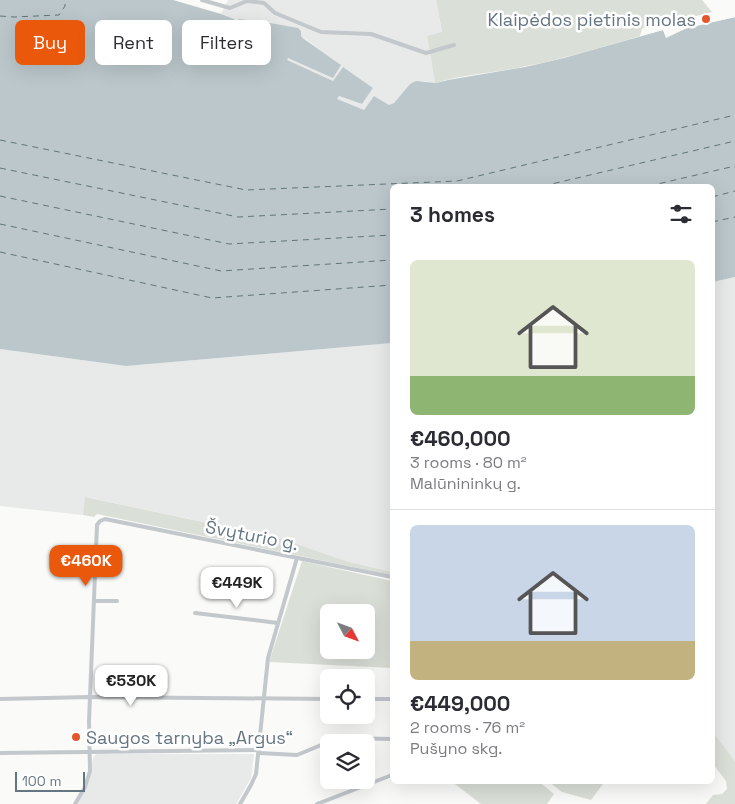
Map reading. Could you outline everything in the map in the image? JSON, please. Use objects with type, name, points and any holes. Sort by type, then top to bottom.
[{"type":"street","points":[[202,0],[230,8],[247,1],[264,3],[278,14],[321,32],[371,34],[426,53],[454,45]]},
{"type":"street","name":"Švyturio g.","points":[[95,601],[98,525],[100,521],[105,519],[390,577]]},
{"type":"street","points":[[240,804],[254,780],[259,752],[268,658],[297,558]]},
{"type":"street","points":[[75,804],[88,779],[95,601],[117,601]]},
{"type":"street","points":[[195,613],[278,623]]},
{"type":"street","points":[[0,698],[320,699]]},
{"type":"street","points":[[375,699],[390,699]]},
{"type":"street","points":[[0,753],[90,751],[259,752],[297,755],[338,738],[390,739]]},
{"type":"street","points":[[317,804],[390,776]]},
{"type":"shaded area","points":[[0,0],[173,0],[235,20],[182,20],[182,65],[271,65],[271,23],[298,28],[304,39],[341,65],[333,78],[288,58],[287,60],[333,81],[343,67],[373,88],[362,104],[339,96],[337,99],[364,110],[374,96],[389,105],[394,103],[410,84],[416,81],[436,83],[525,67],[663,30],[666,37],[687,28],[735,17],[735,277],[715,282],[715,184],[390,184],[390,343],[126,366],[0,349]]},
{"type":"shaded area","points":[[228,0],[436,0],[442,33],[427,36],[435,83],[423,81],[410,84],[394,103],[389,105],[374,96],[364,110],[337,99],[339,96],[362,104],[373,88],[343,67],[333,81],[286,60],[287,58],[341,65],[301,36],[271,27],[271,20],[235,20],[221,14]]},
{"type":"shaded area","points":[[436,0],[702,0],[712,12],[669,23],[654,22],[642,29],[640,36],[569,56],[435,83],[427,36],[442,32]]},
{"type":"shaded area","points":[[735,277],[735,761],[715,735],[715,282]]},
{"type":"shaded area","points":[[390,343],[390,572],[346,561],[279,538],[86,497],[83,515],[0,506],[0,349],[126,366]]},
{"type":"shaded area","points":[[85,497],[279,538],[346,561],[390,572],[390,575],[97,514],[94,517],[83,515]]},
{"type":"shaded area","points":[[302,561],[390,581],[390,668],[269,662]]},
{"type":"shaded area","points":[[715,735],[735,761],[735,804],[706,804],[713,795],[722,794],[727,789],[726,781],[715,767]]},
{"type":"shaded area","points":[[96,754],[254,754],[251,778],[236,804],[77,804],[89,782],[93,758]]},
{"type":"shaded area","points":[[455,784],[542,784],[554,794],[547,804],[481,804]]},
{"type":"shaded area","points":[[552,784],[603,784],[591,800],[562,792]]},
{"type":"pier","points":[[735,15],[735,17],[687,28],[666,38],[663,30],[640,36],[641,33],[663,27],[666,29],[667,34],[686,26]]},
{"type":"ferry route","points":[[0,16],[59,15],[65,6],[65,0]]},
{"type":"ferry route","points":[[0,140],[246,190],[457,181],[735,115]]},
{"type":"ferry route","points":[[552,184],[735,141]]},
{"type":"ferry route","points":[[658,184],[735,166]]},
{"type":"ferry route","points":[[0,168],[238,217],[390,209]]},
{"type":"ferry route","points":[[715,196],[735,191]]},
{"type":"ferry route","points":[[0,196],[229,244],[390,235]]},
{"type":"ferry route","points":[[715,221],[735,217]]},
{"type":"ferry route","points":[[0,224],[221,271],[390,260]]},
{"type":"ferry route","points":[[0,252],[212,298],[390,285]]},
{"type":"place","name":"Klaipėdos pietinis molas","points":[[706,19]]},
{"type":"place","name":"Saugos tarnyba „Argus“","points":[[76,737]]}]
